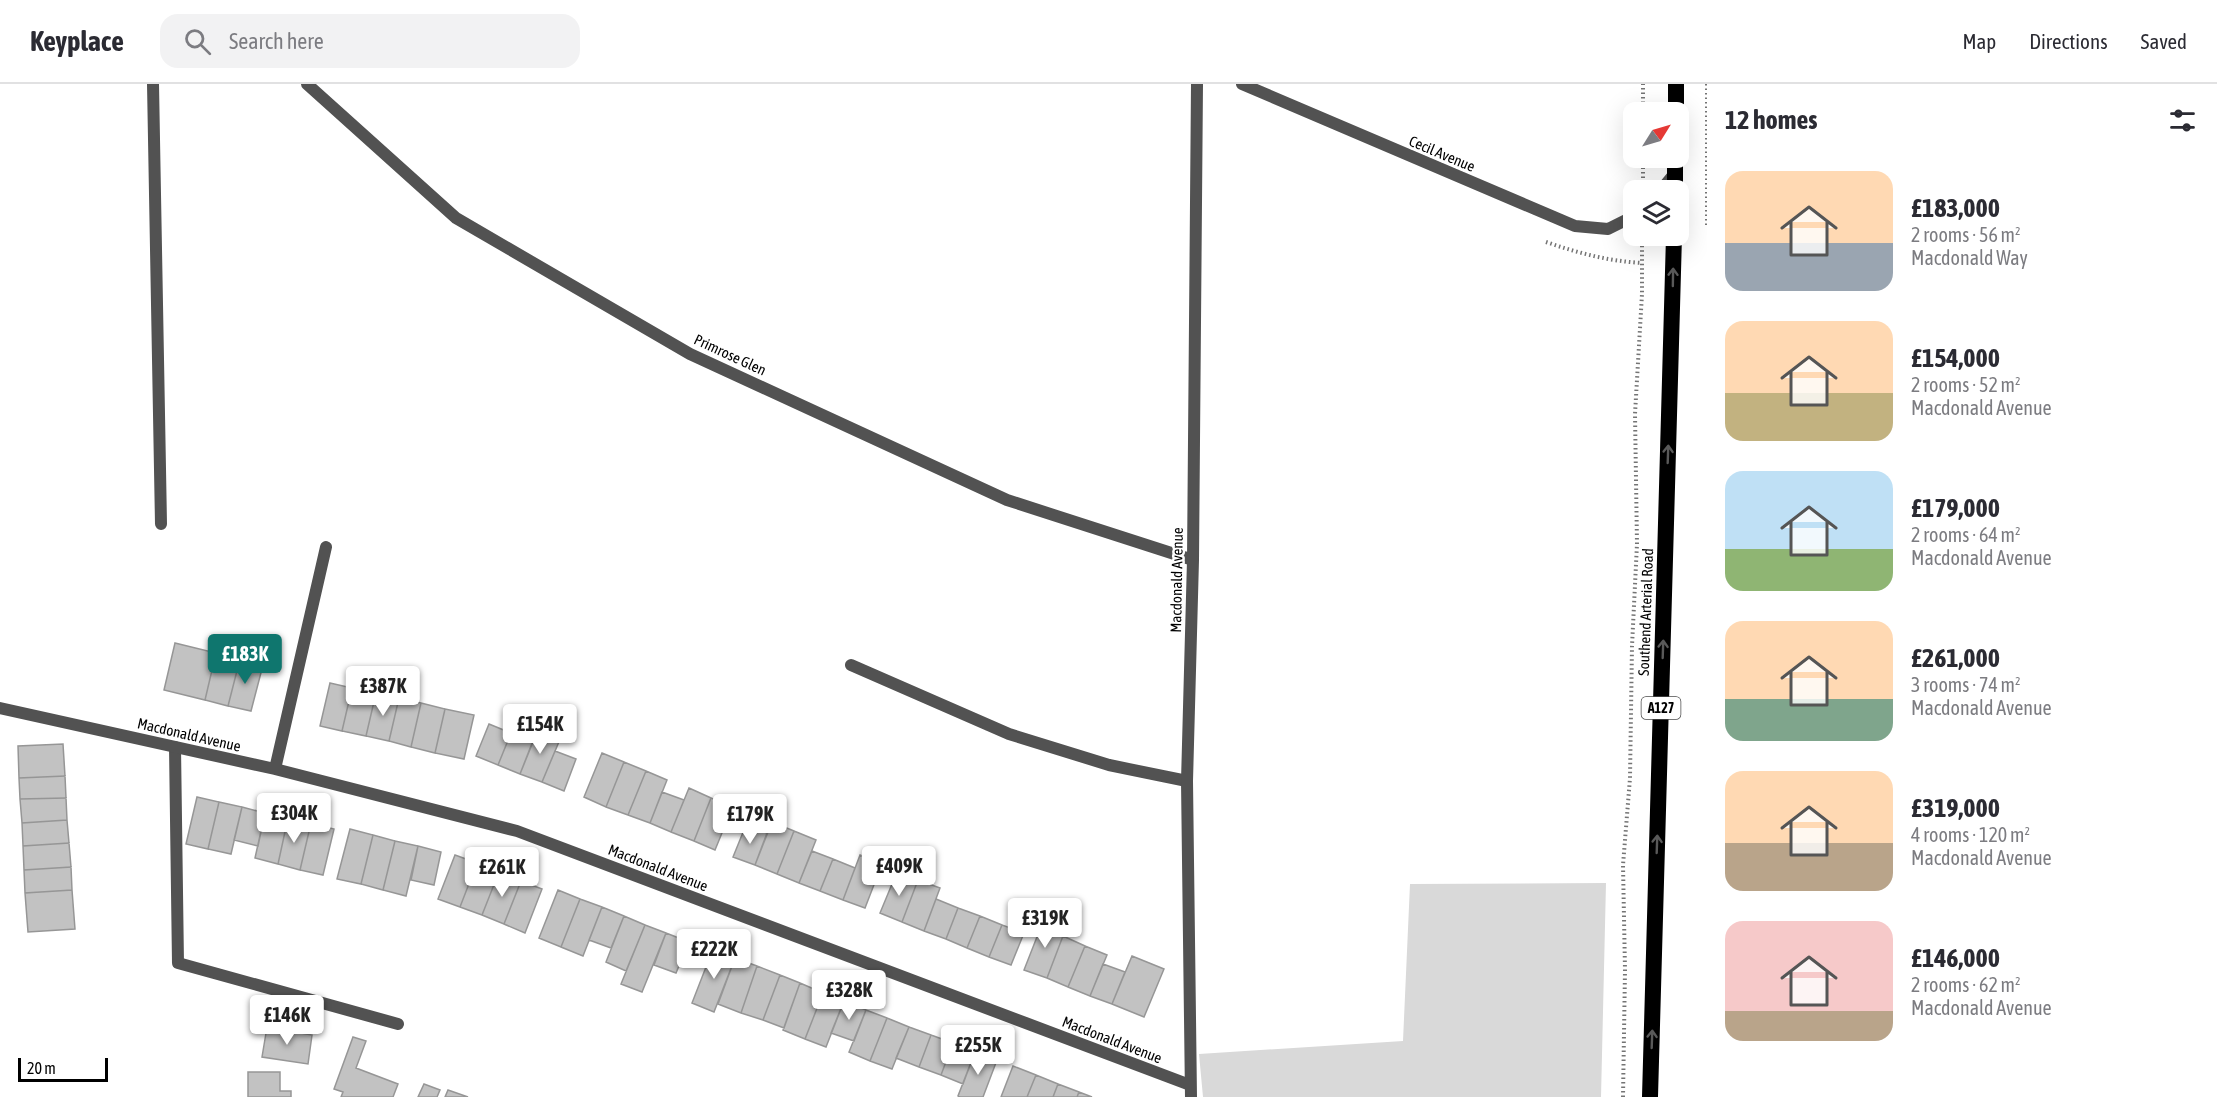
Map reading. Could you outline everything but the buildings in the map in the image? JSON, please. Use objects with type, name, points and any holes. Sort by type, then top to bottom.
[{"type":"highway","points":[[1676,84],[1676,102]]},
{"type":"highway","name":"Southend Arterial Road","points":[[1650,1097],[1674,246]]},
{"type":"street","points":[[153,84],[161,524]]},
{"type":"street","name":"Primrose Glen","points":[[307,84],[456,218],[690,354],[1007,500],[1193,560]]},
{"type":"street","name":"Macdonald Avenue","points":[[0,708],[275,769],[517,831],[1190,1091],[1187,782],[1193,560],[1197,84]]},
{"type":"street","name":"Cecil Avenue","points":[[1242,84],[1575,226],[1608,229],[1623,222]]},
{"type":"street","points":[[275,769],[326,547]]},
{"type":"street","points":[[851,665],[1009,734],[1109,765],[1187,782]]},
{"type":"street","points":[[175,747],[178,963],[398,1024]]},
{"type":"path","points":[[1643,84],[1643,102]]},
{"type":"path","points":[[1707,84],[1707,226]]},
{"type":"path","points":[[1642,180],[1643,168]]},
{"type":"path","points":[[1546,242],[1581,254],[1612,261],[1642,263]]},
{"type":"path","points":[[1623,1097],[1625,970],[1623,865],[1630,778],[1632,646],[1637,544],[1635,414],[1642,246]]},
{"type":"shaded area","points":[[1606,883],[1601,1097],[1203,1097],[1199,1054],[1403,1041],[1410,884]]}]
